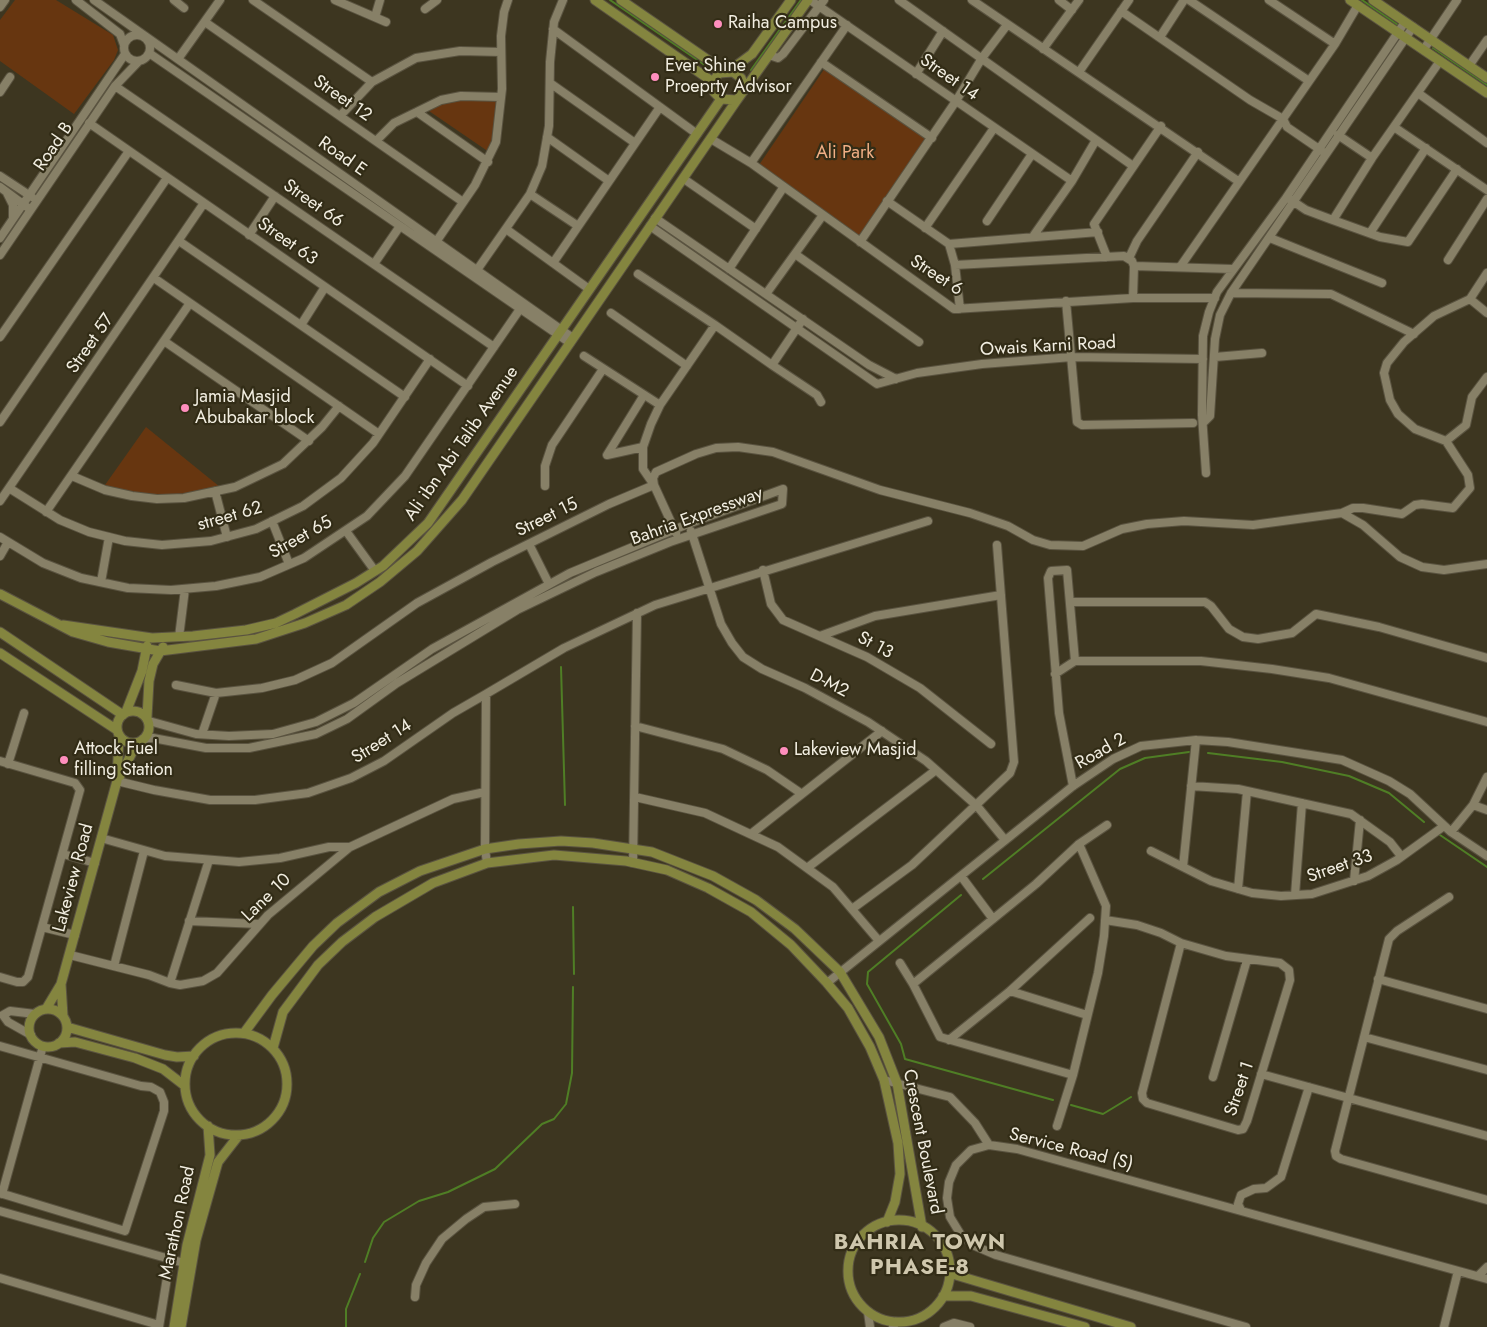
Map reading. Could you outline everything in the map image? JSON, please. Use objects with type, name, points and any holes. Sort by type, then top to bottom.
[{"type":"main road","points":[[595,0],[713,82],[714,92],[721,99],[737,100],[809,0]]},
{"type":"main road","points":[[621,0],[726,71],[738,74],[745,88]]},
{"type":"main road","points":[[713,82],[752,54],[791,0]]},
{"type":"main road","points":[[1374,0],[1487,78]]},
{"type":"main road","points":[[1354,3],[1487,93]]},
{"type":"main road","name":"Ali ibn Abi Talib Avenue","points":[[63,625],[148,638],[168,638],[240,631],[276,623],[356,583],[393,558],[428,523],[721,99]]},
{"type":"main road","name":"Ali ibn Abi Talib Avenue","points":[[63,625],[74,632],[108,642],[160,651],[256,639],[305,623],[346,605],[380,582],[417,551],[462,500],[737,100]]},
{"type":"main road","points":[[0,594],[63,625]]},
{"type":"main road","points":[[0,632],[124,713],[136,711],[148,719]]},
{"type":"main road","points":[[117,781],[118,722],[124,713],[142,671],[148,638]]},
{"type":"main road","points":[[117,781],[140,741],[148,734],[148,681],[160,651],[168,638]]},
{"type":"main road","points":[[0,653],[118,732],[127,742],[140,741]]},
{"type":"main road","name":"Lakeview Road","points":[[61,984],[117,781]]},
{"type":"main road","name":"Crescent Boulevard","points":[[244,1033],[272,995],[313,946],[357,907],[379,892],[420,871],[485,849],[561,841],[634,849],[681,862],[734,886],[775,913],[840,972],[878,1037],[897,1083],[922,1227]]},
{"type":"main road","name":"Crescent Boulevard","points":[[273,1048],[283,1012],[318,965],[342,942],[405,898],[433,884],[487,864],[554,855],[634,863],[680,876],[751,912],[791,945],[848,1008],[870,1047],[884,1080],[901,1160],[898,1190],[887,1222]]},
{"type":"main road","points":[[46,1009],[61,984]]},
{"type":"main road","points":[[61,984],[62,1016],[67,1027],[65,1036],[59,1043],[51,1047],[35,1042],[30,1035],[29,1025],[35,1014],[46,1009],[53,1010],[62,1016]]},
{"type":"main road","points":[[67,1027],[165,1055],[177,1057],[194,1056]]},
{"type":"main road","points":[[244,1033],[255,1036],[273,1048],[286,1070],[286,1096],[278,1113],[264,1127],[239,1135],[223,1133],[208,1126],[192,1108],[185,1086],[189,1065],[194,1056],[207,1042],[216,1037],[244,1033]]},
{"type":"main road","points":[[59,1043],[75,1042],[135,1058],[163,1069],[185,1086]]},
{"type":"main road","name":"Marathon Road","points":[[174,1327],[184,1263],[210,1155],[208,1126]]},
{"type":"main road","name":"Marathon Road","points":[[181,1327],[196,1240],[218,1162],[239,1135]]},
{"type":"main road","points":[[905,1221],[922,1227],[942,1246],[949,1273],[943,1296],[938,1304],[924,1316],[894,1325],[868,1312],[860,1304],[851,1289],[848,1273],[852,1250],[862,1236],[876,1226],[887,1222],[905,1221]]},
{"type":"main road","points":[[949,1273],[1131,1327]]},
{"type":"main road","points":[[943,1296],[970,1296],[1085,1327]]},
{"type":"street","points":[[0,6],[5,0]]},
{"type":"street","points":[[76,0],[120,34],[124,49],[131,60],[139,61],[149,53],[150,45],[145,38],[132,36],[124,49]]},
{"type":"street","name":"Road E","points":[[94,0],[145,38],[178,59],[477,270],[560,333]]},
{"type":"street","points":[[174,0],[184,8]]},
{"type":"street","points":[[178,59],[220,0]]},
{"type":"street","points":[[253,0],[372,82]]},
{"type":"street","points":[[335,0],[386,22]]},
{"type":"street","points":[[375,17],[380,0]]},
{"type":"street","points":[[425,9],[437,0]]},
{"type":"street","points":[[436,242],[488,162],[496,142],[501,98],[501,52],[504,12],[508,0]]},
{"type":"street","points":[[477,270],[530,194],[542,166],[547,137],[553,29],[563,0]]},
{"type":"street","name":"Street 14","points":[[809,0],[822,3],[847,25],[1072,181]]},
{"type":"street","points":[[899,0],[1133,166]]},
{"type":"street","points":[[972,0],[1161,126],[1238,180]]},
{"type":"street","points":[[1059,0],[1072,10]]},
{"type":"street","points":[[1043,49],[1079,0]]},
{"type":"street","points":[[1079,72],[1129,0]]},
{"type":"street","points":[[1160,37],[1184,0]]},
{"type":"street","points":[[1189,0],[1309,81]]},
{"type":"street","points":[[1269,0],[1335,44]]},
{"type":"street","points":[[1424,49],[1457,0]]},
{"type":"street","points":[[769,55],[778,58],[783,54],[822,3]]},
{"type":"street","points":[[1180,267],[1238,180],[1335,44],[1354,3]]},
{"type":"street","points":[[1122,10],[1250,100],[1283,119],[1287,127],[1326,153]]},
{"type":"street","name":"Street 12","points":[[205,22],[463,202]]},
{"type":"street","points":[[752,163],[847,25]]},
{"type":"street","points":[[860,242],[932,138],[982,58],[1008,25]]},
{"type":"street","points":[[1206,473],[1202,423],[1203,336],[1215,298],[1233,269],[1286,198],[1318,148],[1409,25]]},
{"type":"street","points":[[553,29],[697,134]]},
{"type":"street","points":[[916,74],[943,31]]},
{"type":"street","points":[[1202,423],[1210,416],[1215,339],[1220,315],[1231,293],[1295,202],[1402,35]]},
{"type":"street","points":[[1469,66],[1487,40]]},
{"type":"street","name":"Road B","points":[[0,238],[124,49]]},
{"type":"street","points":[[340,116],[372,82],[416,58],[460,52],[501,52]]},
{"type":"street","name":"Road E","points":[[149,53],[520,309],[572,341]]},
{"type":"street","name":"Road B","points":[[0,255],[115,86],[139,61]]},
{"type":"street","points":[[1333,220],[1372,158],[1440,61]]},
{"type":"street","points":[[821,62],[932,138]]},
{"type":"street","points":[[0,92],[10,77]]},
{"type":"street","points":[[550,83],[635,143]]},
{"type":"street","name":"Street 66","points":[[115,86],[494,347]]},
{"type":"street","points":[[1418,93],[1487,143]]},
{"type":"street","points":[[376,142],[394,123],[441,100],[461,96],[501,98]]},
{"type":"street","points":[[553,263],[660,107]]},
{"type":"street","points":[[417,112],[488,162]]},
{"type":"street","name":"Street 63","points":[[89,123],[468,386]]},
{"type":"street","points":[[1107,257],[1094,224],[1161,126]]},
{"type":"street","points":[[1394,127],[1487,190]]},
{"type":"street","points":[[925,228],[994,128]]},
{"type":"street","points":[[1338,135],[1372,158]]},
{"type":"street","points":[[547,137],[609,181]]},
{"type":"street","name":"Street 6","points":[[711,139],[752,163],[783,188],[954,309],[1133,298],[1215,298]]},
{"type":"street","points":[[1034,235],[1072,181],[1096,140]]},
{"type":"street","points":[[1370,233],[1426,148]]},
{"type":"street","points":[[0,337],[129,151]]},
{"type":"street","points":[[1129,258],[1138,241],[1198,152]]},
{"type":"street","points":[[987,221],[1032,154]]},
{"type":"street","points":[[1286,198],[1306,210],[1333,220],[1370,233],[1408,242],[1457,169]]},
{"type":"street","points":[[0,176],[37,200]]},
{"type":"street","points":[[0,422],[167,178]]},
{"type":"street","points":[[684,178],[756,229]]},
{"type":"street","points":[[729,269],[783,188]]},
{"type":"street","points":[[3,190],[31,210]]},
{"type":"street","points":[[3,190],[12,205],[12,220]]},
{"type":"street","points":[[530,194],[578,226]]},
{"type":"street","points":[[249,235],[275,196]]},
{"type":"street","points":[[1448,260],[1487,199]]},
{"type":"street","points":[[887,201],[949,244],[1034,235],[1098,232]]},
{"type":"street","name":"Street 57","points":[[0,500],[204,203]]},
{"type":"street","points":[[766,294],[823,215]]},
{"type":"street","points":[[653,222],[729,269],[869,365],[896,379]]},
{"type":"street","name":"Owais Karni Road","points":[[653,222],[796,328],[878,384],[917,373],[982,364],[1072,357],[1203,359]]},
{"type":"street","points":[[374,264],[400,226]]},
{"type":"street","points":[[506,228],[589,289]]},
{"type":"street","points":[[1270,238],[1382,283]]},
{"type":"street","points":[[178,241],[404,396]]},
{"type":"street","points":[[949,244],[955,265],[960,309]]},
{"type":"street","points":[[795,254],[919,342]]},
{"type":"street","points":[[955,265],[1124,256],[1129,258],[1134,266],[1133,298]]},
{"type":"street","points":[[1134,266],[1233,269]]},
{"type":"street","points":[[654,485],[653,478],[661,468],[716,448],[738,447],[773,452],[880,490],[970,513],[1008,526],[1033,540],[1065,547],[1083,546],[1122,529],[1147,524],[1184,521],[1252,525],[1342,513],[1353,508],[1402,514],[1415,505],[1422,504],[1453,508],[1470,488],[1470,480],[1446,441],[1410,426],[1398,414],[1387,392],[1384,373],[1387,363],[1399,346],[1444,310],[1470,299],[1487,273]]},
{"type":"street","points":[[638,274],[817,396],[821,402]]},
{"type":"street","points":[[154,278],[379,434]]},
{"type":"street","points":[[301,325],[325,287]]},
{"type":"street","points":[[1231,293],[1331,294],[1414,334]]},
{"type":"street","points":[[1470,299],[1487,313]]},
{"type":"street","points":[[1066,301],[1077,422],[1082,425],[1193,423]]},
{"type":"street","points":[[46,512],[190,303]]},
{"type":"street","name":"Street 65","points":[[0,537],[43,563],[81,578],[128,588],[185,589],[216,586],[260,577],[304,558],[367,516],[405,476],[520,309]]},
{"type":"street","points":[[611,313],[687,366]]},
{"type":"street","points":[[772,365],[803,319]]},
{"type":"street","points":[[678,539],[654,485],[642,469],[643,447],[660,405],[715,326]]},
{"type":"street","points":[[164,341],[309,441]]},
{"type":"street","points":[[1215,357],[1262,353]]},
{"type":"street","points":[[584,356],[660,405]]},
{"type":"street","name":"street 62","points":[[9,488],[46,512],[89,532],[109,537],[162,545],[211,541],[256,529],[303,506],[341,478],[379,434],[430,359]]},
{"type":"street","points":[[545,486],[545,466],[552,445],[603,369]]},
{"type":"street","points":[[1446,441],[1466,425],[1472,397],[1487,377]]},
{"type":"street","points":[[643,447],[607,455],[644,395]]},
{"type":"street","points":[[72,476],[105,490],[132,496],[184,498],[235,487],[283,464],[309,441],[339,406]]},
{"type":"street","name":"Street 15","points":[[176,685],[216,693],[262,688],[295,680],[332,663],[417,603],[609,504],[654,485]]},
{"type":"street","name":"Bahria Expressway","points":[[140,741],[153,738],[206,748],[249,748],[316,734],[347,719],[397,683],[517,610],[596,572],[678,539],[782,504],[783,489],[675,529],[549,584],[432,649],[354,703],[316,722],[273,734],[229,736],[202,734],[148,719]]},
{"type":"street","points":[[215,491],[227,537]]},
{"type":"street","points":[[1342,513],[1363,525],[1400,557],[1422,567],[1444,570],[1487,564]]},
{"type":"street","name":"Street 14","points":[[117,781],[210,800],[255,800],[308,793],[351,778],[384,761],[453,713],[564,648],[655,605],[710,586],[928,521]]},
{"type":"street","points":[[272,522],[289,564]]},
{"type":"street","name":"D-M2","points":[[688,524],[721,624],[743,657],[882,731],[926,761],[977,806],[1005,840]]},
{"type":"street","points":[[346,531],[375,571]]},
{"type":"street","points":[[101,582],[109,537]]},
{"type":"street","points":[[0,556],[8,542]]},
{"type":"street","points":[[529,544],[549,584]]},
{"type":"street","points":[[852,909],[912,865],[1010,773],[1014,762],[997,545]]},
{"type":"street","name":"St 13","points":[[763,570],[771,604],[783,620],[867,657],[920,688],[991,744]]},
{"type":"street","points":[[1073,786],[1059,713],[1055,674],[1048,578],[1051,571],[1067,570],[1072,602],[1075,661]]},
{"type":"street","points":[[179,637],[185,589]]},
{"type":"street","points":[[820,636],[874,616],[1001,595]]},
{"type":"street","points":[[1072,602],[1205,602],[1211,606],[1229,629],[1243,637],[1258,639],[1292,633],[1316,614],[1379,627],[1487,658]]},
{"type":"street","points":[[634,863],[637,613]]},
{"type":"street","points":[[1055,674],[1075,661],[1201,661],[1329,678],[1487,722]]},
{"type":"street","points":[[202,734],[216,693]]},
{"type":"street","points":[[486,694],[485,849],[487,864]]},
{"type":"street","points":[[8,764],[24,713]]},
{"type":"street","points":[[635,726],[723,750],[767,770],[802,794]]},
{"type":"street","points":[[751,834],[882,731]]},
{"type":"street","points":[[1183,867],[1196,740]]},
{"type":"street","name":"Road 2","points":[[827,983],[1073,786],[1126,751],[1156,743],[1196,740],[1228,742],[1342,760],[1389,781],[1410,794],[1451,832],[1487,856]]},
{"type":"street","points":[[0,761],[75,782],[79,786],[76,810],[28,978],[23,982],[18,982],[0,977]]},
{"type":"street","points":[[807,868],[936,770]]},
{"type":"street","points":[[1451,832],[1473,805],[1487,777]]},
{"type":"street","points":[[1191,786],[1247,791],[1351,814],[1390,842],[1401,856]]},
{"type":"street","points":[[1238,889],[1247,791]]},
{"type":"street","name":"Lane 10","points":[[70,954],[170,984],[180,985],[203,982],[217,973],[259,924],[303,884],[350,847],[453,800],[485,792]]},
{"type":"street","points":[[635,797],[705,814],[778,847],[833,887],[879,941]]},
{"type":"street","points":[[1295,895],[1302,803]]},
{"type":"street","points":[[1473,805],[1487,810]]},
{"type":"street","points":[[1354,881],[1360,820]]},
{"type":"street","points":[[914,984],[993,919],[1079,844],[1107,825]]},
{"type":"street","name":"Street 33","points":[[1151,851],[1211,881],[1252,893],[1312,894],[1368,876],[1444,826]]},
{"type":"street","points":[[101,838],[165,856],[239,862],[280,858],[329,847],[350,847]]},
{"type":"street","points":[[1056,1126],[1072,1075],[1098,973],[1105,920],[1106,906],[1079,844]]},
{"type":"street","points":[[114,966],[144,851]]},
{"type":"street","points":[[63,854],[95,863]]},
{"type":"street","points":[[170,984],[208,860]]},
{"type":"street","points":[[961,876],[993,919]]},
{"type":"street","points":[[1448,897],[1397,931],[1389,939],[1335,1151],[1336,1156],[1358,1165],[1487,1200]]},
{"type":"street","points":[[949,1040],[1010,991],[1090,918]]},
{"type":"street","name":"Street 1","points":[[1105,920],[1137,924],[1181,943],[1247,960],[1280,963],[1289,970],[1290,980],[1243,1129],[1238,1130],[1147,1103],[1143,1099],[1142,1092],[1181,943]]},
{"type":"street","points":[[190,922],[259,924]]},
{"type":"street","points":[[42,927],[75,935]]},
{"type":"street","points":[[1213,1077],[1247,960]]},
{"type":"street","points":[[900,964],[914,984],[940,1037],[1072,1075]]},
{"type":"street","points":[[1378,979],[1487,1009]]},
{"type":"street","points":[[1010,991],[1087,1015]]},
{"type":"street","points":[[30,1035],[8,1022],[2,1015],[10,1011],[35,1014]]},
{"type":"street","points":[[1364,1037],[1487,1070]]},
{"type":"street","points":[[0,1046],[40,1058],[141,1086],[151,1086],[160,1092],[164,1102],[164,1111],[125,1231],[1,1194],[40,1058],[43,1046]]},
{"type":"street","points":[[1261,1074],[1487,1136]]},
{"type":"street","points":[[884,1080],[950,1097],[975,1123],[989,1145]]},
{"type":"street","points":[[1241,1210],[1238,1204],[1241,1195],[1254,1189],[1266,1188],[1276,1183],[1281,1177],[1309,1087]]},
{"type":"street","name":"Service Road (S)","points":[[1246,1327],[996,1256],[975,1246],[962,1235],[950,1217],[947,1198],[949,1182],[956,1165],[970,1150],[989,1145],[1017,1149],[1487,1279]]},
{"type":"street","points":[[415,1297],[416,1285],[426,1263],[447,1235],[484,1207],[515,1204]]},
{"type":"street","points":[[0,1212],[184,1263]]},
{"type":"street","points":[[0,1278],[159,1326],[170,1259]]},
{"type":"street","points":[[1478,1276],[1487,1267]]},
{"type":"street","points":[[1444,1327],[1458,1271]]},
{"type":"street","points":[[868,1312],[870,1327]]},
{"type":"street","points":[[944,1327],[954,1322],[970,1327]]},
{"type":"green space","points":[[15,0],[56,0],[113,35],[118,50],[114,60],[74,114],[0,61],[0,20]]},
{"type":"green space","name":"Ali Park","points":[[825,68],[929,140],[859,238],[759,165]]},
{"type":"green space","points":[[457,100],[498,100],[495,136],[489,152],[429,111],[444,102]]},
{"type":"green space","points":[[146,427],[220,487],[199,495],[129,496],[105,485]]},
{"type":"waterway","points":[[610,0],[712,70]]},
{"type":"waterway","points":[[751,70],[801,0]]},
{"type":"waterway","points":[[1362,0],[1398,25]]},
{"type":"waterway","points":[[1433,48],[1487,85]]},
{"type":"waterway","points":[[561,667],[565,805]]},
{"type":"waterway","points":[[983,879],[1120,769],[1145,758],[1189,752]]},
{"type":"waterway","points":[[1208,753],[1282,762],[1349,776],[1389,793],[1424,822]]},
{"type":"waterway","points":[[1440,835],[1487,867]]},
{"type":"waterway","points":[[961,895],[868,972],[867,984],[901,1044],[905,1059],[1053,1100]]},
{"type":"waterway","points":[[573,907],[574,974]]},
{"type":"waterway","points":[[365,1262],[373,1238],[384,1222],[419,1201],[448,1192],[495,1169],[542,1124],[554,1119],[566,1104],[572,1073],[573,987]]},
{"type":"waterway","points":[[1071,1105],[1103,1114],[1131,1097]]},
{"type":"waterway","points":[[346,1327],[346,1309],[360,1274]]},
{"type":"place","name":"Raiha Campus","points":[[718,24]]},
{"type":"place","name":"Ever Shine Proeprty Advisor","points":[[655,77]]},
{"type":"place","name":"Jamia Masjid Abubakar block","points":[[185,408]]},
{"type":"place","name":"Lakeview Masjid","points":[[784,751]]},
{"type":"place","name":"Attock Fuel filling Station","points":[[64,760]]},
{"type":"district","name":"BAHRIA TOWN PHASE-8","points":[[920,1256]]}]
